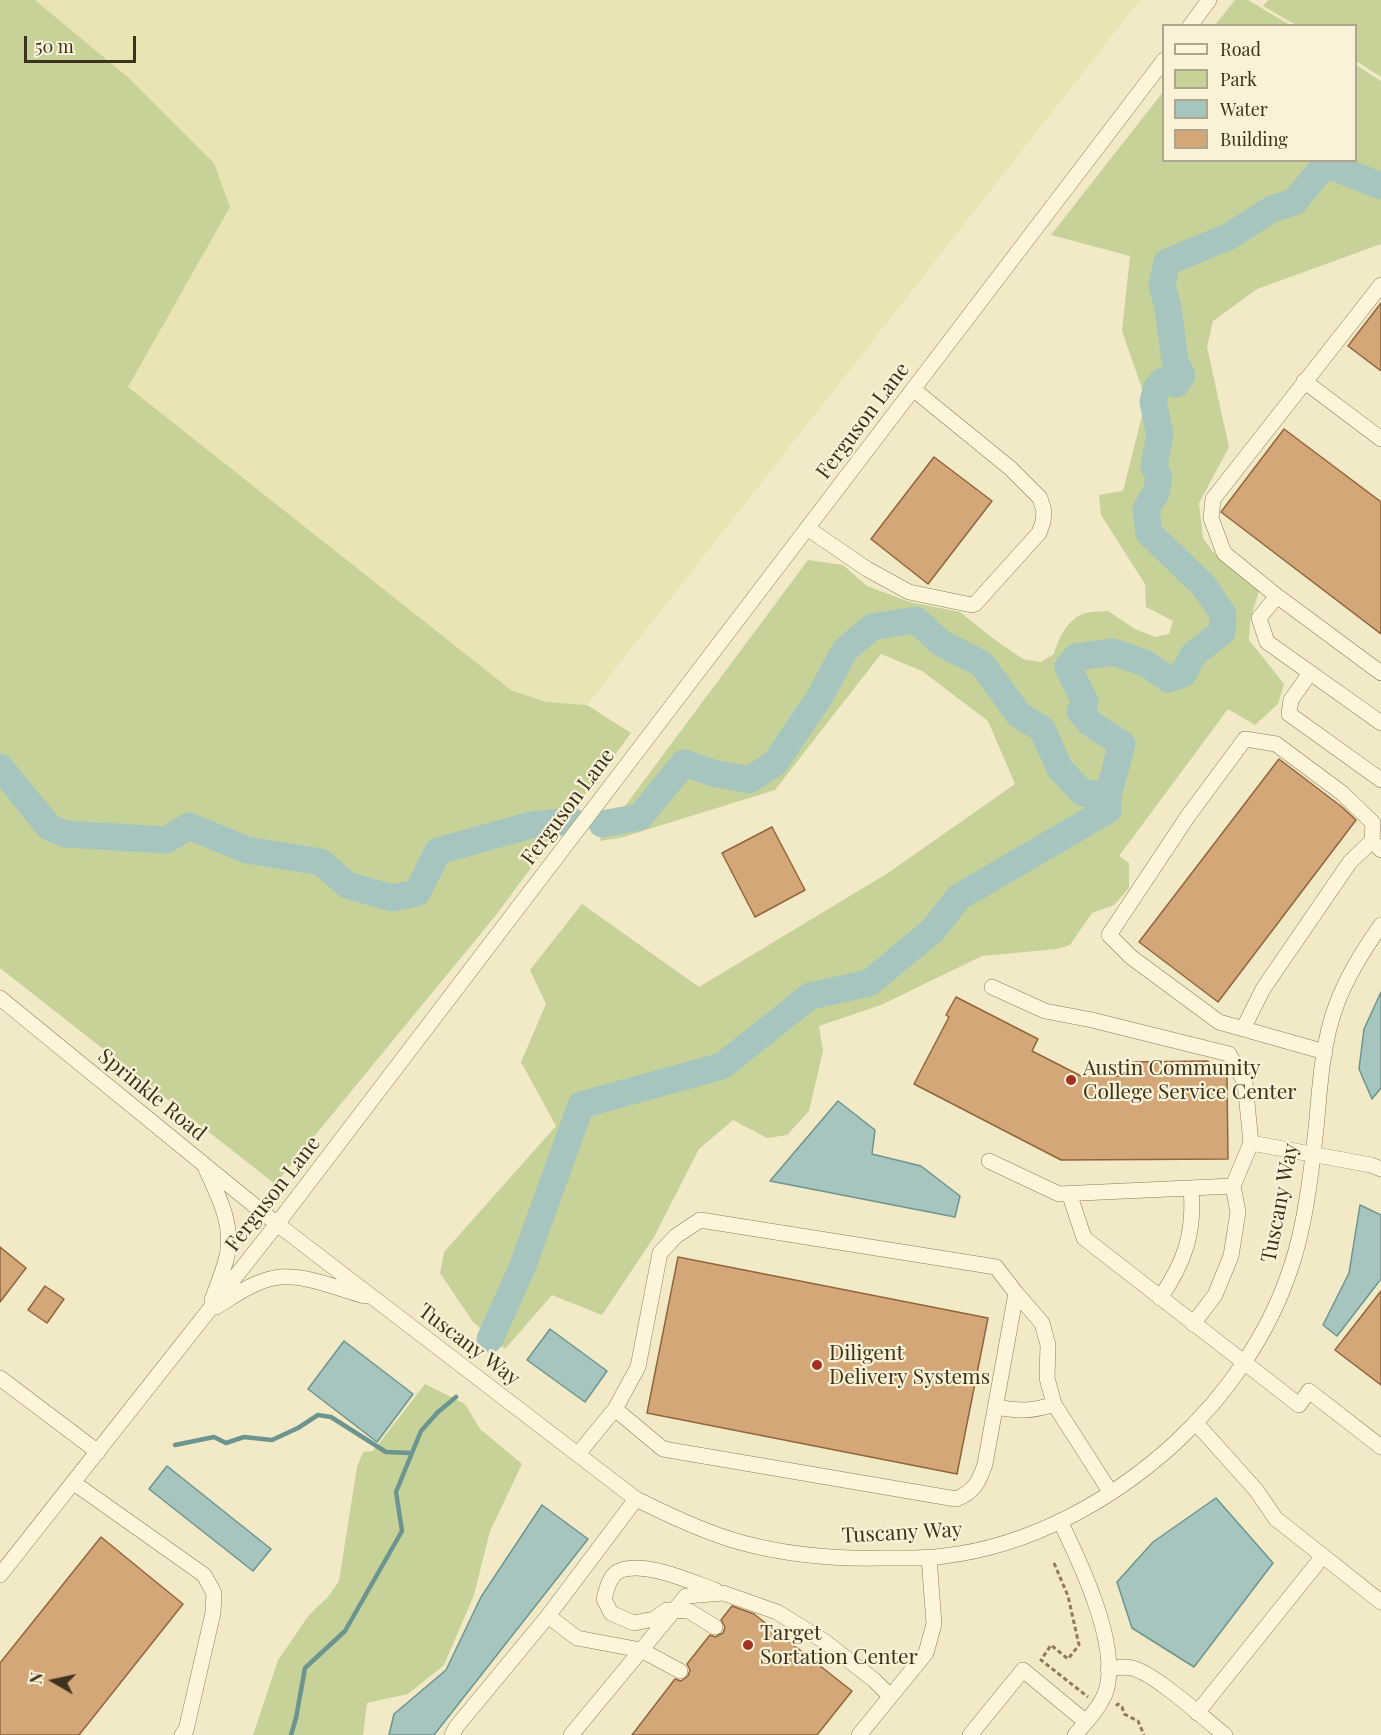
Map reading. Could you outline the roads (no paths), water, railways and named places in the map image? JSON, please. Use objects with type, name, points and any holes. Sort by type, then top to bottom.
[{"type":"street","points":[[1191,24],[1209,0]]},
{"type":"street","name":"Ferguson Lane","points":[[0,1575],[278,1224],[1162,63]]},
{"type":"street","points":[[1381,285],[1213,499],[1211,518],[1224,553],[1277,596],[1381,673]]},
{"type":"street","points":[[1304,381],[1381,439]]},
{"type":"street","points":[[807,528],[867,568],[909,592],[972,604],[975,604],[1039,533],[1044,511],[1040,498],[1010,468],[913,389]]},
{"type":"street","points":[[1277,596],[1259,618],[1267,642],[1381,723]]},
{"type":"street","points":[[1310,673],[1291,700],[1288,714],[1381,780]]},
{"type":"street","points":[[1243,1029],[1263,989],[1350,862],[1376,845],[1373,823],[1342,793],[1276,744],[1245,739],[1188,816],[1109,935],[1131,957],[1219,1022],[1243,1029],[1325,1052]]},
{"type":"street","name":"Tuscany Way","points":[[278,1224],[636,1499],[687,1524],[743,1543],[843,1559],[943,1557],[996,1546],[1060,1521],[1111,1493],[1149,1467],[1196,1423],[1244,1364],[1268,1323],[1291,1268],[1302,1224],[1321,1070],[1335,1008],[1354,965],[1381,925]]},
{"type":"street","points":[[992,987],[1045,1011],[1092,1020],[1229,1054],[1245,1083],[1251,1143],[1233,1186],[1238,1212],[1231,1256],[1215,1295],[1193,1324]]},
{"type":"street","name":"Sprinkle Road","points":[[0,998],[278,1224]]},
{"type":"street","points":[[1251,1143],[1371,1165],[1381,1169]]},
{"type":"street","points":[[989,1161],[1059,1194],[1233,1186]]},
{"type":"street","points":[[204,1164],[221,1203],[229,1237],[226,1259],[208,1312]]},
{"type":"street","points":[[1160,1298],[1175,1276],[1188,1247],[1193,1209],[1191,1188]]},
{"type":"street","points":[[1069,1193],[1084,1238],[1299,1405],[1309,1391],[1381,1447]]},
{"type":"street","points":[[578,1454],[615,1409],[638,1367],[660,1252],[676,1236],[700,1220],[996,1267],[1042,1323],[1048,1345],[1047,1378],[1054,1404],[1111,1493]]},
{"type":"street","points":[[208,1312],[249,1287],[275,1277],[312,1281],[376,1300]]},
{"type":"street","points":[[615,1409],[663,1449],[956,1499],[969,1494],[979,1482],[985,1464],[1016,1293]]},
{"type":"street","points":[[0,1378],[98,1452]]},
{"type":"street","points":[[995,1407],[1021,1412],[1054,1404]]},
{"type":"street","points":[[1196,1423],[1256,1490],[1276,1519],[1381,1602]]},
{"type":"street","points":[[74,1483],[204,1575],[214,1593],[213,1613],[186,1730],[182,1735]]},
{"type":"street","points":[[452,1735],[548,1616],[636,1499]]},
{"type":"street","points":[[1060,1521],[1097,1606],[1108,1669],[1106,1691],[1100,1704],[1075,1735]]},
{"type":"street","points":[[1197,1713],[1323,1556]]},
{"type":"street","points":[[858,1735],[926,1653],[933,1624],[929,1557]]},
{"type":"street","points":[[715,1627],[689,1611],[667,1610],[654,1619],[634,1623],[611,1613],[604,1599],[610,1580],[619,1571],[637,1568],[659,1571],[777,1612],[824,1641],[874,1680],[890,1696]]},
{"type":"street","points":[[571,1735],[686,1596],[723,1593]]},
{"type":"street","points":[[548,1616],[577,1638],[641,1650],[680,1671]]},
{"type":"street","points":[[1108,1669],[1128,1667],[1140,1670],[1225,1735]]},
{"type":"street","points":[[970,1735],[1023,1670],[1088,1719]]},
{"type":"water","points":[[1381,992],[1381,1088],[1372,1099],[1359,1069],[1364,1029]]},
{"type":"water","points":[[838,1101],[875,1130],[872,1154],[921,1166],[960,1196],[955,1217],[770,1181]]},
{"type":"water","points":[[1360,1205],[1381,1215],[1381,1279],[1337,1336],[1323,1325],[1349,1273]]},
{"type":"water","points":[[550,1329],[607,1371],[585,1402],[527,1360]]},
{"type":"water","points":[[344,1341],[413,1394],[377,1442],[308,1389]]},
{"type":"water","points":[[167,1466],[271,1549],[253,1571],[149,1489]]},
{"type":"water","points":[[1216,1498],[1273,1563],[1194,1667],[1132,1628],[1117,1582],[1153,1542]]},
{"type":"water","points":[[542,1505],[588,1539],[434,1735],[389,1735],[394,1714],[446,1670],[481,1597]]},
{"type":"waterway","points":[[490,1339],[522,1268],[581,1105],[722,1066],[810,996],[869,983],[932,931],[959,897],[1108,810],[1108,796],[1122,744],[1090,723],[1080,711],[1085,702],[1068,667],[1076,657],[1113,652],[1145,663],[1168,679],[1183,674],[1194,654],[1222,632],[1223,614],[1204,586],[1149,533],[1146,509],[1156,493],[1159,478],[1154,466],[1160,434],[1153,402],[1156,389],[1163,381],[1176,384],[1182,375],[1175,361],[1168,308],[1162,285],[1167,262],[1230,236],[1272,209],[1294,202],[1323,167],[1333,167],[1381,186]]},
{"type":"waterway","points":[[602,824],[640,817],[684,763],[713,773],[749,780],[775,763],[819,698],[845,650],[872,627],[916,620],[941,643],[982,664],[1019,715],[1042,729],[1060,769],[1083,793],[1108,796]]},
{"type":"waterway","points":[[0,767],[49,827],[65,834],[166,840],[189,826],[247,850],[321,862],[347,885],[392,898],[417,893],[438,851],[531,825],[572,821]]},
{"type":"waterway","points":[[291,1735],[305,1668],[345,1631],[402,1531],[396,1492],[421,1431],[456,1397]]},
{"type":"waterway","points":[[175,1445],[214,1437],[226,1443],[244,1437],[272,1440],[298,1428],[318,1415],[331,1417],[386,1452],[412,1453]]},
{"type":"place","name":"Austin Community College Service Center","points":[[1071,1080]]},
{"type":"place","name":"Diligent Delivery Systems","points":[[817,1365]]},
{"type":"place","name":"Target Sortation Center","points":[[748,1645]]}]
